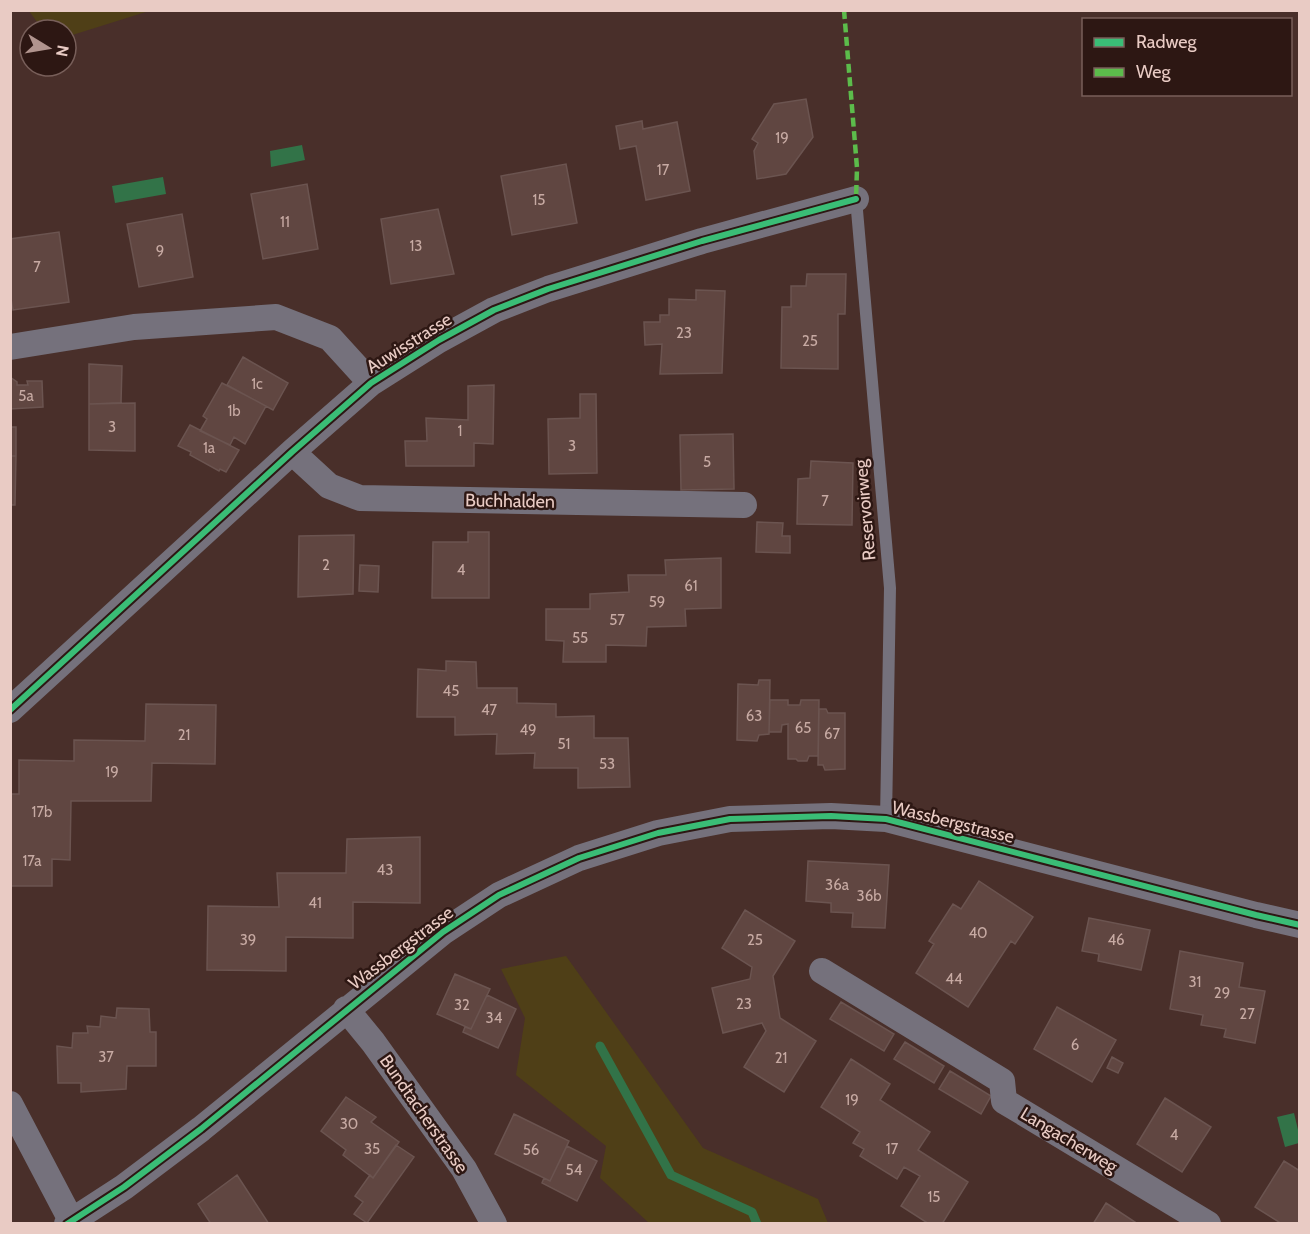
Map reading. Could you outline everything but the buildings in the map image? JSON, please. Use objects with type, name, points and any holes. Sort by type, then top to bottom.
[{"type":"street","name":"Auwisstrasse","points":[[10,710],[292,452],[371,383],[439,340],[495,310],[548,289],[702,241],[856,199]]},
{"type":"street","name":"Auwisstrasse","points":[[10,346],[134,327],[276,317],[330,338],[371,383]]},
{"type":"street","name":"Buchhalden","points":[[292,452],[329,486],[360,498],[744,505]]},
{"type":"street","name":"Wassbergstrasse","points":[[70,1223],[124,1187],[201,1129],[442,932],[499,896],[579,858],[658,833],[730,819],[831,816],[886,819],[1256,915],[1299,924]]},
{"type":"street","name":"Langacherweg","points":[[822,971],[1002,1081],[1004,1101],[1208,1224]]},
{"type":"street","name":"Bundtacherstrasse","points":[[346,1009],[373,1042],[464,1169],[494,1224]]},
{"type":"street","points":[[10,1104],[70,1223]]},
{"type":"lane","name":"Reservoirweg","points":[[856,199],[890,588],[886,819]]},
{"type":"shaded area","points":[[29,11],[149,11],[78,33],[78,18],[34,18]]},
{"type":"shaded area","points":[[302,145],[305,160],[271,167],[270,151]]},
{"type":"shaded area","points":[[163,177],[166,194],[115,203],[112,186]]},
{"type":"shaded area","points":[[566,956],[703,1148],[818,1199],[828,1223],[649,1223],[600,1178],[606,1146],[516,1075],[525,1018],[501,969]]},
{"type":"shaded area","points":[[1294,1113],[1299,1143],[1285,1147],[1277,1117]]},
{"type":"waterway","points":[[600,1046],[671,1175],[752,1212],[757,1224]]},
{"type":"marked path","points":[[844,10],[857,168],[856,199]]},
{"type":"cycle path","points":[[10,710],[292,452],[371,383],[439,340],[494,310],[548,289],[702,241],[856,199]]},
{"type":"cycle path","points":[[67,1224],[124,1187],[201,1129],[443,932],[499,895],[579,858],[658,833],[730,819],[831,816],[886,819],[1300,925]]}]
